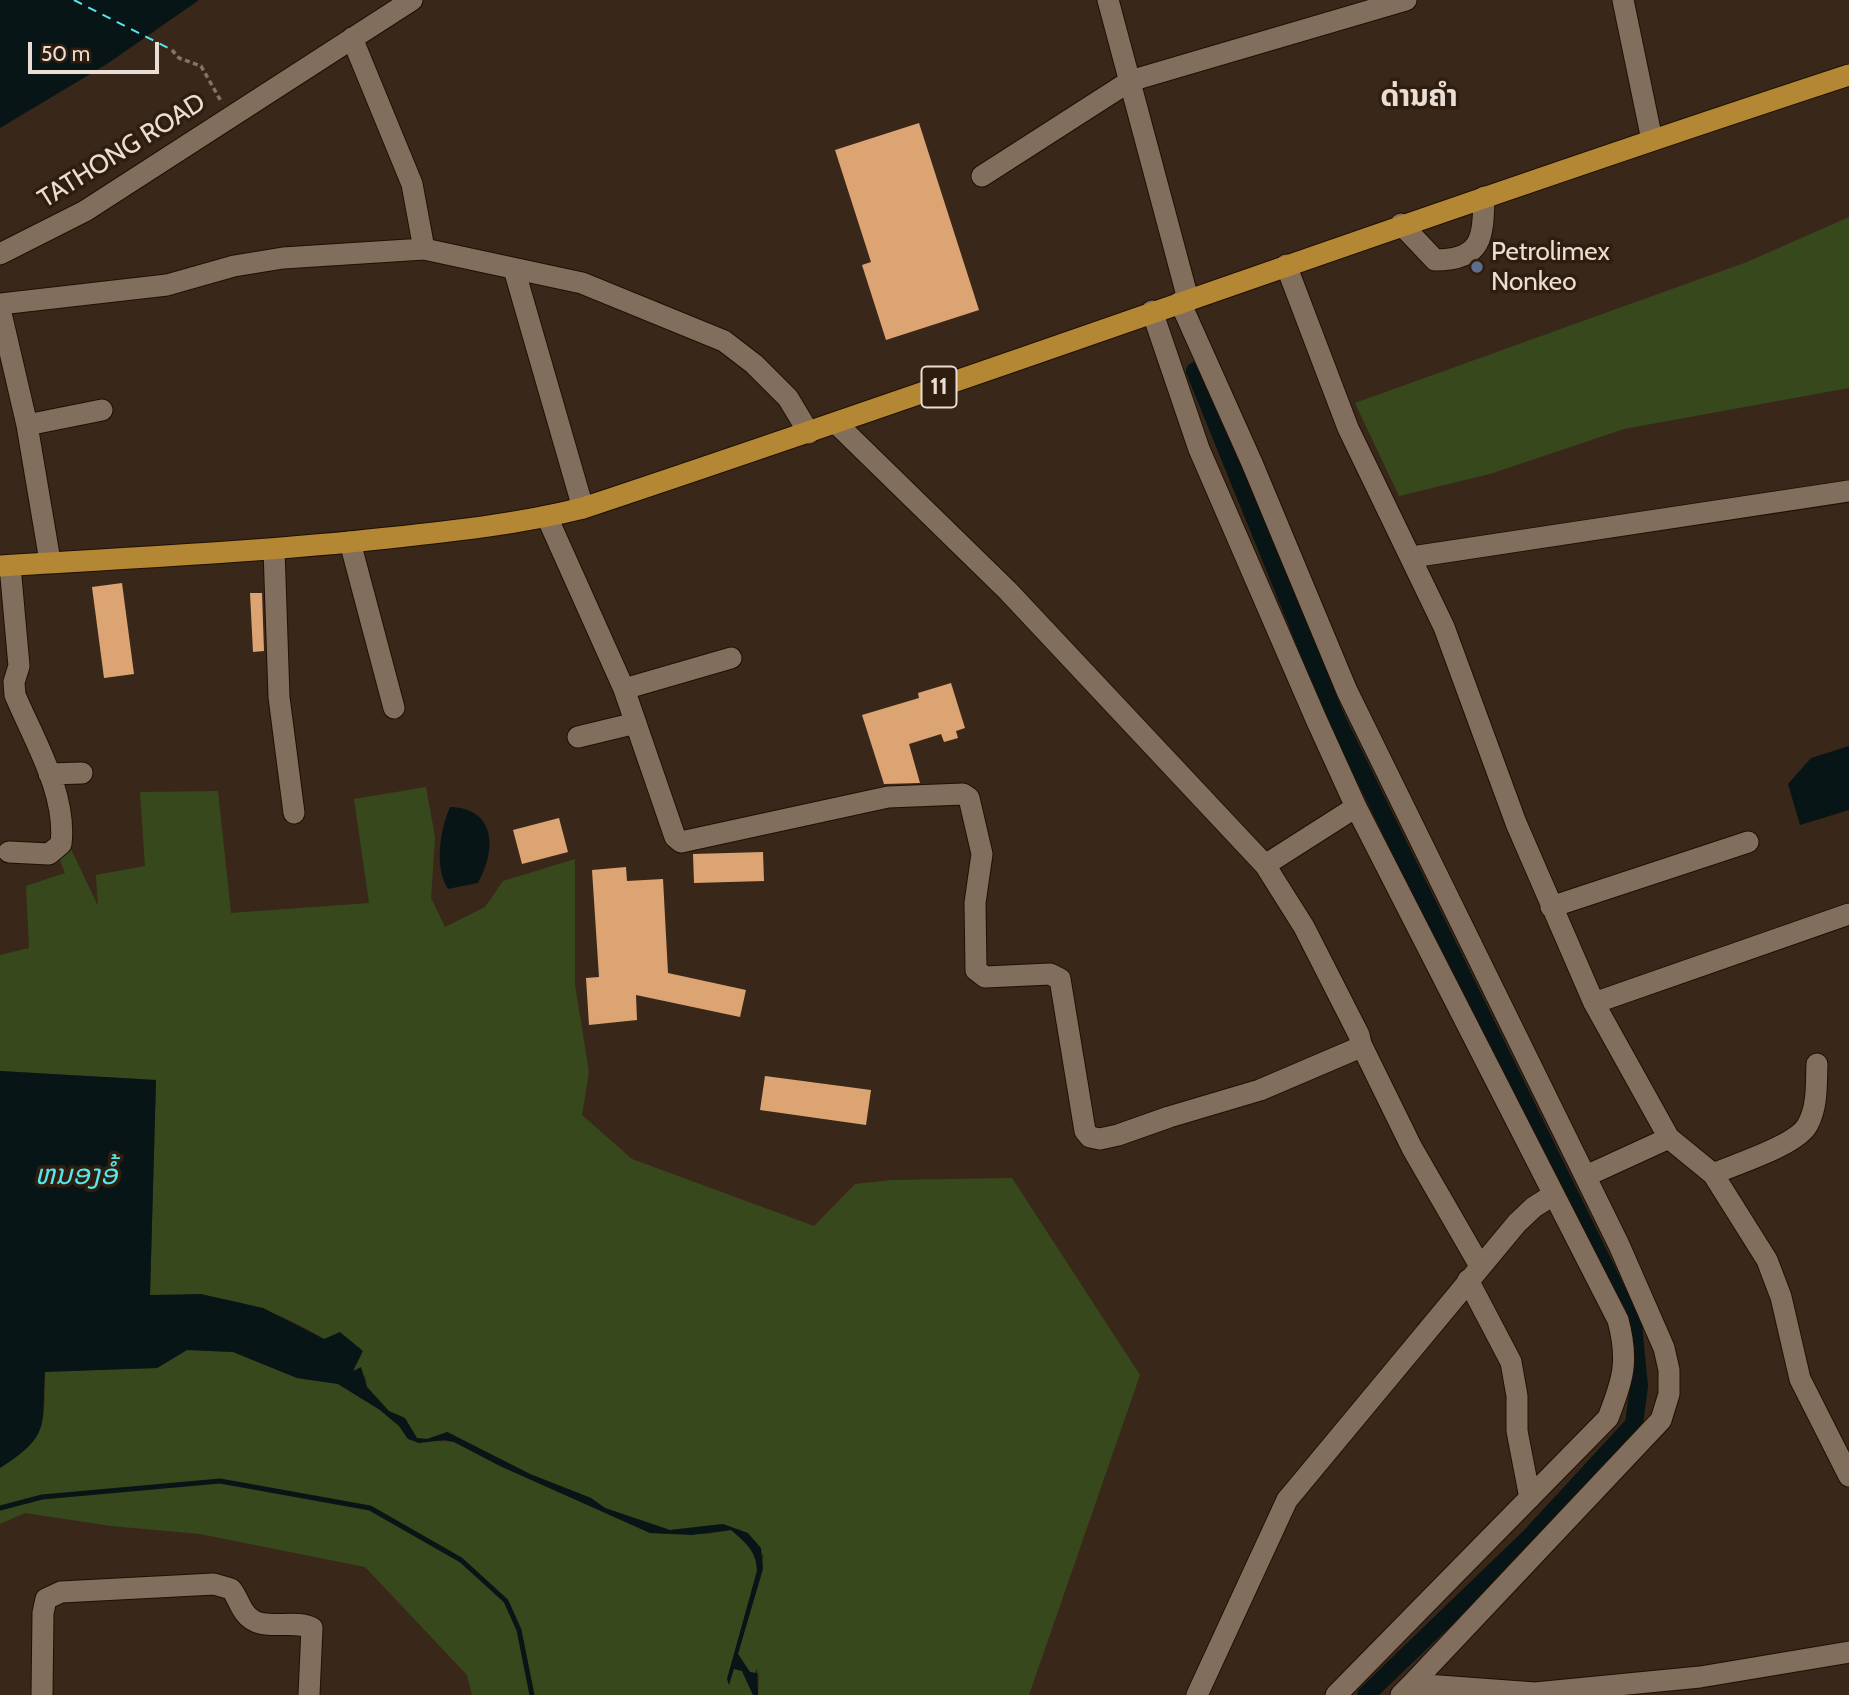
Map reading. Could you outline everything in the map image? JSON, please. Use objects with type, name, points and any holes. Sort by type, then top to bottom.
[{"type":"highway","name":"11","points":[[5,566],[350,542],[547,517],[583,508],[836,424],[1401,224],[1849,75]]},
{"type":"street","name":"TATHONG ROAD","points":[[0,254],[85,211],[412,0]]},
{"type":"street","points":[[1108,0],[1184,301],[1347,691],[1586,1176],[1664,1348],[1669,1370],[1669,1394],[1661,1420],[1407,1690]]},
{"type":"street","points":[[982,176],[1130,81],[1406,0]]},
{"type":"street","points":[[1623,0],[1652,140]]},
{"type":"street","points":[[352,38],[412,184],[424,249]]},
{"type":"street","points":[[1401,224],[1435,260],[1451,260],[1470,253],[1483,230],[1484,197]]},
{"type":"street","points":[[50,561],[27,425],[0,307],[167,285],[234,266],[283,258],[424,249],[582,283],[724,341],[754,364],[788,398],[809,433]]},
{"type":"street","points":[[1286,265],[1348,428],[1444,627],[1516,823],[1594,1003],[1669,1138],[1713,1174],[1767,1260],[1781,1297],[1800,1379],[1849,1476]]},
{"type":"street","points":[[514,269],[583,508]]},
{"type":"street","points":[[1152,311],[1199,449],[1356,807],[1618,1321],[1626,1350],[1622,1382],[1608,1418],[1336,1695]]},
{"type":"street","points":[[27,425],[102,410]]},
{"type":"street","points":[[836,424],[1007,591],[1265,865],[1304,927],[1474,1273],[1511,1363],[1517,1396],[1517,1431],[1530,1497]]},
{"type":"street","points":[[1412,557],[1849,491]]},
{"type":"street","points":[[547,517],[624,689],[675,837],[681,842],[888,797],[963,794],[969,798],[982,854],[975,903],[976,970],[985,977],[1049,974],[1060,979],[1085,1131],[1090,1137],[1118,1135],[1260,1090],[1361,1044]]},
{"type":"street","points":[[350,542],[394,708]]},
{"type":"street","points":[[274,549],[279,697],[294,813]]},
{"type":"street","points":[[5,566],[19,666],[14,682],[15,695],[48,774],[64,825],[61,844],[49,854],[9,852]]},
{"type":"street","points":[[624,689],[731,658]]},
{"type":"street","points":[[578,737],[636,723]]},
{"type":"street","points":[[48,774],[82,773]]},
{"type":"street","points":[[1265,865],[1356,807]]},
{"type":"street","points":[[1551,907],[1748,842]]},
{"type":"street","points":[[1594,1003],[1849,914]]},
{"type":"street","points":[[1713,1174],[1796,1138],[1807,1126],[1816,1095],[1817,1064]]},
{"type":"street","points":[[1586,1176],[1669,1138]]},
{"type":"street","points":[[1197,1695],[1287,1500],[1474,1273],[1534,1206],[1553,1195]]},
{"type":"street","points":[[42,1695],[43,1612],[46,1599],[61,1592],[214,1584],[231,1589],[245,1613],[254,1621],[263,1624],[303,1624],[312,1628],[309,1695]]},
{"type":"street","points":[[1407,1690],[1535,1693],[1699,1686],[1849,1652]]},
{"type":"path","points":[[172,50],[179,58],[201,66],[230,117]]},
{"type":"green space","points":[[1849,217],[1849,388],[1624,429],[1490,474],[1399,496],[1355,403],[1747,262]]},
{"type":"green space","points":[[426,787],[435,837],[431,898],[445,927],[485,907],[503,881],[575,859],[575,985],[589,1072],[582,1115],[632,1159],[814,1226],[855,1184],[892,1180],[1012,1178],[1140,1375],[1029,1695],[758,1695],[759,1674],[750,1672],[738,1654],[764,1556],[723,1524],[670,1530],[605,1508],[591,1498],[530,1474],[448,1432],[427,1439],[417,1438],[404,1418],[389,1412],[367,1387],[365,1376],[352,1368],[327,1342],[279,1316],[239,1302],[197,1296],[150,1295],[156,1080],[0,1071],[0,955],[29,948],[26,886],[65,873],[52,840],[61,828],[98,906],[96,875],[145,866],[140,792],[218,791],[231,913],[369,903],[354,799]]},
{"type":"green space","points":[[187,1350],[233,1352],[297,1378],[338,1384],[380,1410],[399,1426],[408,1439],[454,1442],[500,1466],[650,1533],[707,1534],[731,1530],[752,1553],[757,1571],[727,1679],[734,1668],[742,1671],[753,1695],[472,1695],[467,1675],[365,1567],[200,1534],[111,1526],[25,1513],[0,1524],[0,1468],[28,1447],[41,1428],[45,1371],[157,1368]]},
{"type":"water","points":[[0,0],[199,0],[107,64],[0,128]]},
{"type":"water","points":[[1849,746],[1849,810],[1800,825],[1788,784],[1811,758]]},
{"type":"water","points":[[450,807],[465,809],[476,815],[484,823],[490,845],[478,883],[448,889],[441,870],[440,848]]},
{"type":"water","name":"ຫນອງອໍ້","points":[[0,1071],[156,1080],[150,1295],[201,1294],[263,1308],[324,1339],[340,1332],[363,1351],[353,1371],[361,1367],[367,1387],[389,1411],[405,1418],[417,1438],[427,1439],[447,1432],[530,1474],[591,1498],[605,1508],[670,1530],[723,1524],[748,1533],[761,1548],[763,1569],[738,1654],[750,1672],[756,1673],[757,1668],[758,1695],[753,1695],[742,1671],[734,1669],[729,1685],[727,1679],[757,1571],[752,1552],[731,1530],[692,1535],[650,1533],[500,1466],[454,1442],[445,1440],[419,1443],[408,1439],[399,1426],[380,1410],[338,1384],[297,1378],[233,1352],[187,1350],[157,1368],[45,1372],[43,1417],[36,1437],[17,1457],[0,1468]]},
{"type":"building","points":[[919,123],[979,310],[886,340],[862,265],[871,262],[835,150]]},
{"type":"building","points":[[122,583],[134,674],[104,678],[92,587]]},
{"type":"building","points":[[250,593],[262,593],[264,651],[253,652]]},
{"type":"building","points":[[951,683],[965,728],[956,731],[958,738],[944,742],[941,734],[909,744],[920,783],[884,784],[862,715],[919,698],[918,693]]},
{"type":"building","points":[[559,818],[568,852],[522,864],[513,830]]},
{"type":"building","points":[[763,852],[764,881],[694,883],[693,854]]},
{"type":"building","points":[[626,867],[627,881],[663,879],[668,973],[746,990],[740,1017],[636,995],[637,1020],[589,1025],[586,978],[599,977],[592,870]]},
{"type":"building","points":[[765,1076],[871,1090],[866,1125],[760,1110]]},
{"type":"waterway","points":[[1195,371],[1336,718],[1633,1324],[1639,1386],[1634,1424],[1529,1538],[1366,1695]]},
{"type":"waterway","points":[[0,1508],[42,1497],[220,1481],[370,1508],[461,1560],[506,1601],[519,1630],[532,1695]]},
{"type":"ferry route","points":[[74,0],[172,50]]},
{"type":"place","name":"Petrolimex Nonkeo","points":[[1477,267]]},
{"type":"district","name":"ດ່ານຄໍາ","points":[[1419,97]]}]
